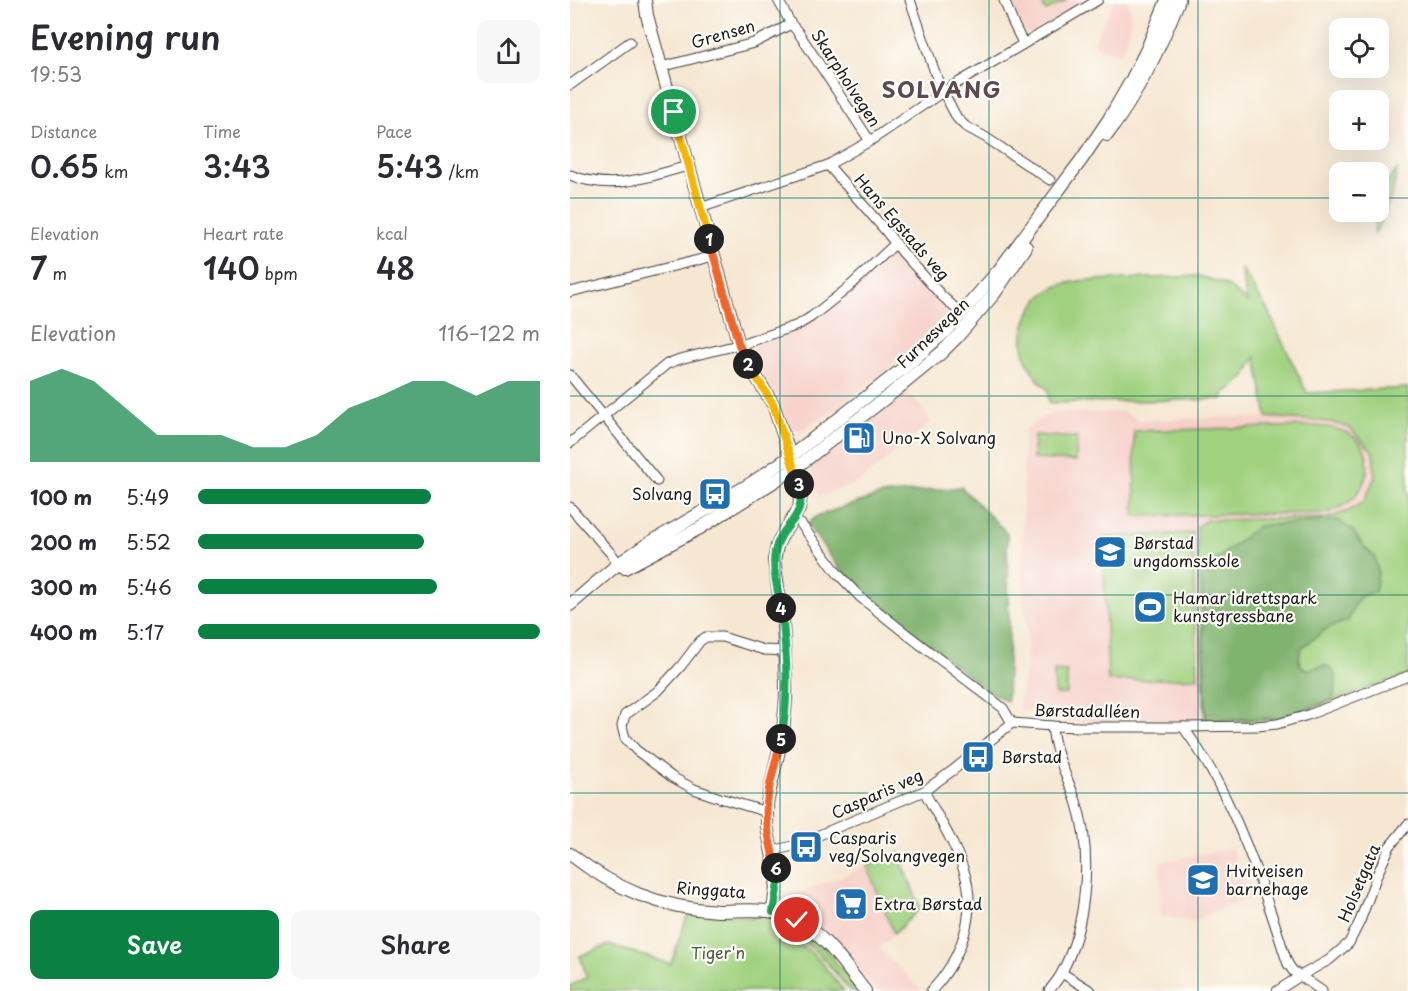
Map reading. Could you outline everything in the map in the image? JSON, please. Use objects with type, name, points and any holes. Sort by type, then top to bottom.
[{"type":"main road","points":[[645,0],[647,15],[688,166],[742,355],[773,404],[801,490],[802,501],[795,517],[781,537],[774,560],[786,651],[786,699],[780,743],[768,795],[767,812],[778,884],[773,912]]},
{"type":"main road","name":"Furnesvegen","points":[[792,462],[927,349],[962,314],[999,270],[1109,119],[1147,49],[1167,0]]},
{"type":"main road","name":"Furnesvegen","points":[[570,605],[620,567],[699,528],[892,393],[957,337],[987,303],[1117,122],[1156,56],[1179,0]]},
{"type":"main road","name":"Ringgata","points":[[570,854],[607,880],[633,892],[675,906],[719,911],[756,910],[791,917],[818,934],[865,991]]},
{"type":"street","name":"Skarpholvegen","points":[[778,0],[791,24],[870,141]]},
{"type":"street","points":[[910,0],[939,84],[957,118],[965,126],[1050,180]]},
{"type":"street","points":[[1004,0],[1023,44]]},
{"type":"street","points":[[700,208],[828,165],[870,141],[944,91],[1098,0]]},
{"type":"street","name":"Grensen","points":[[661,67],[754,44],[791,24]]},
{"type":"street","points":[[570,86],[630,42]]},
{"type":"street","name":"Hans Egstads veg","points":[[828,165],[941,295],[955,308]]},
{"type":"street","points":[[570,175],[589,181],[628,182],[688,166]]},
{"type":"street","points":[[570,443],[667,364],[680,358],[739,345],[798,325],[848,288],[896,243]]},
{"type":"street","points":[[570,292],[714,256]]},
{"type":"street","points":[[570,375],[657,481]]},
{"type":"street","points":[[570,507],[620,567]]},
{"type":"street","name":"Børstadalléen","points":[[801,524],[838,574],[860,597],[1003,708],[1012,723],[1052,726],[1183,727],[1277,724],[1292,721],[1408,676]]},
{"type":"street","points":[[767,812],[703,792],[672,777],[636,750],[625,738],[622,726],[625,715],[658,691],[700,641],[706,638],[722,637],[764,650],[786,651]]},
{"type":"street","name":"Casparis veg","points":[[772,851],[793,846],[924,791],[1012,723]]},
{"type":"street","points":[[1049,991],[1062,973],[1075,942],[1084,903],[1084,846],[1080,816],[1056,752],[1052,726]]},
{"type":"street","points":[[1183,727],[1228,803],[1256,870],[1288,964],[1300,976],[1322,991]]},
{"type":"street","points":[[924,791],[961,861],[969,896],[966,925],[957,954],[943,979],[931,991]]},
{"type":"street","name":"Holsetgata","points":[[1277,991],[1329,960],[1349,943],[1390,846],[1408,824]]},
{"type":"street","points":[[1062,973],[1091,991]]},
{"type":"shaded area","points":[[1009,0],[1092,0],[1030,35],[1022,31]]},
{"type":"shaded area","points":[[1114,0],[1128,0],[1130,8],[1131,23],[1120,55],[1093,44]]},
{"type":"shaded area","points":[[896,248],[951,309],[891,367],[834,411],[802,430],[792,431],[778,399],[749,353],[754,346],[789,332]]},
{"type":"shaded area","points":[[904,394],[910,395],[919,404],[931,422],[859,482],[819,497],[809,477],[817,460],[830,447],[895,398]]},
{"type":"shaded area","name":"Børstad ungdomsskole","points":[[1124,412],[1141,420],[1267,417],[1330,422],[1350,428],[1373,452],[1375,477],[1364,501],[1349,511],[1328,518],[1206,520],[1197,528],[1204,721],[1073,721],[1018,710],[1026,667],[1027,625],[1022,576],[1024,430],[1052,413]]},
{"type":"shaded area","name":"Hvitveisen barnehage","points":[[1232,848],[1251,899],[1193,921],[1161,916],[1160,862]]},
{"type":"shaded area","points":[[866,866],[893,935],[879,948],[921,990],[919,991],[878,991],[822,928],[794,905],[791,897]]},
{"type":"green space","points":[[1040,0],[1067,0],[1046,11]]},
{"type":"green space","points":[[1397,170],[1389,203],[1389,181]]},
{"type":"green space","points":[[1375,222],[1380,222],[1374,235]]},
{"type":"green space","points":[[1241,268],[1267,309],[1307,393],[1408,388],[1408,675],[1279,720],[1205,722],[1197,527],[1206,520],[1328,518],[1349,511],[1364,501],[1375,477],[1373,452],[1350,428],[1330,422],[1267,417],[1256,357],[1246,375],[1223,394],[1223,399],[1049,403],[1048,390],[1036,377],[1025,355],[1023,338],[1030,312],[1039,299],[1050,290],[1077,281],[1198,276],[1225,285],[1247,302]],"holes":[[[1337,520],[1353,531],[1375,558],[1375,593],[1363,595],[1357,601],[1348,621],[1329,627],[1300,649],[1299,662],[1302,667],[1308,670],[1325,665],[1333,699],[1291,714],[1264,719],[1258,526]]]},
{"type":"green space","points":[[1311,426],[1334,428],[1348,433],[1363,447],[1368,465],[1366,474],[1358,492],[1345,505],[1327,513],[1135,516],[1134,431]]},
{"type":"green space","points":[[1034,435],[1077,438],[1076,461],[1033,459]]},
{"type":"green space","points":[[961,487],[1007,533],[1009,631],[1007,701],[987,690],[867,597],[839,568],[807,524],[819,515],[881,495]]},
{"type":"green space","points":[[1337,520],[1353,531],[1375,558],[1378,572],[1375,593],[1363,595],[1357,601],[1348,621],[1329,627],[1300,649],[1299,662],[1302,667],[1308,670],[1325,665],[1333,671],[1336,684],[1333,699],[1279,718],[1206,720],[1202,571],[1258,526]]},
{"type":"green space","name":"Hamar idrettspark kunstgressbane","points":[[1192,533],[1198,678],[1108,681],[1103,537]]},
{"type":"green space","points":[[1054,671],[1067,672],[1067,694],[1055,694]]},
{"type":"green space","points":[[899,853],[920,908],[894,934],[867,866]]},
{"type":"green space","name":"Tiger'n","points":[[691,914],[746,916],[753,919],[753,914],[776,917],[789,922],[813,937],[823,947],[858,991],[850,991],[826,961],[809,945],[787,933],[774,930],[809,950],[844,991],[570,991],[570,986],[587,977],[580,956],[609,945],[671,964],[686,919]]},
{"type":"place","name":"Uno-X Solvang","points":[[859,438]]},
{"type":"place","name":"Solvang","points":[[715,494]]},
{"type":"place","name":"Børstad ungdomsskole","points":[[1110,552]]},
{"type":"place","name":"Hamar idrettspark kunstgressbane","points":[[1150,607]]},
{"type":"place","name":"Børstad","points":[[978,757]]},
{"type":"place","name":"Casparis veg/Solvangvegen","points":[[806,847]]},
{"type":"place","name":"Hvitveisen barnehage","points":[[1203,880]]},
{"type":"place","name":"Extra Børstad","points":[[851,904]]},
{"type":"district","name":"SOLVANG","points":[[942,90]]},
{"type":"route","points":[[674,112],[742,355],[773,404],[798,480],[802,501],[795,517],[781,537],[774,560],[786,651],[786,699],[783,732],[767,803],[767,826],[778,884],[773,912],[797,920]]}]
